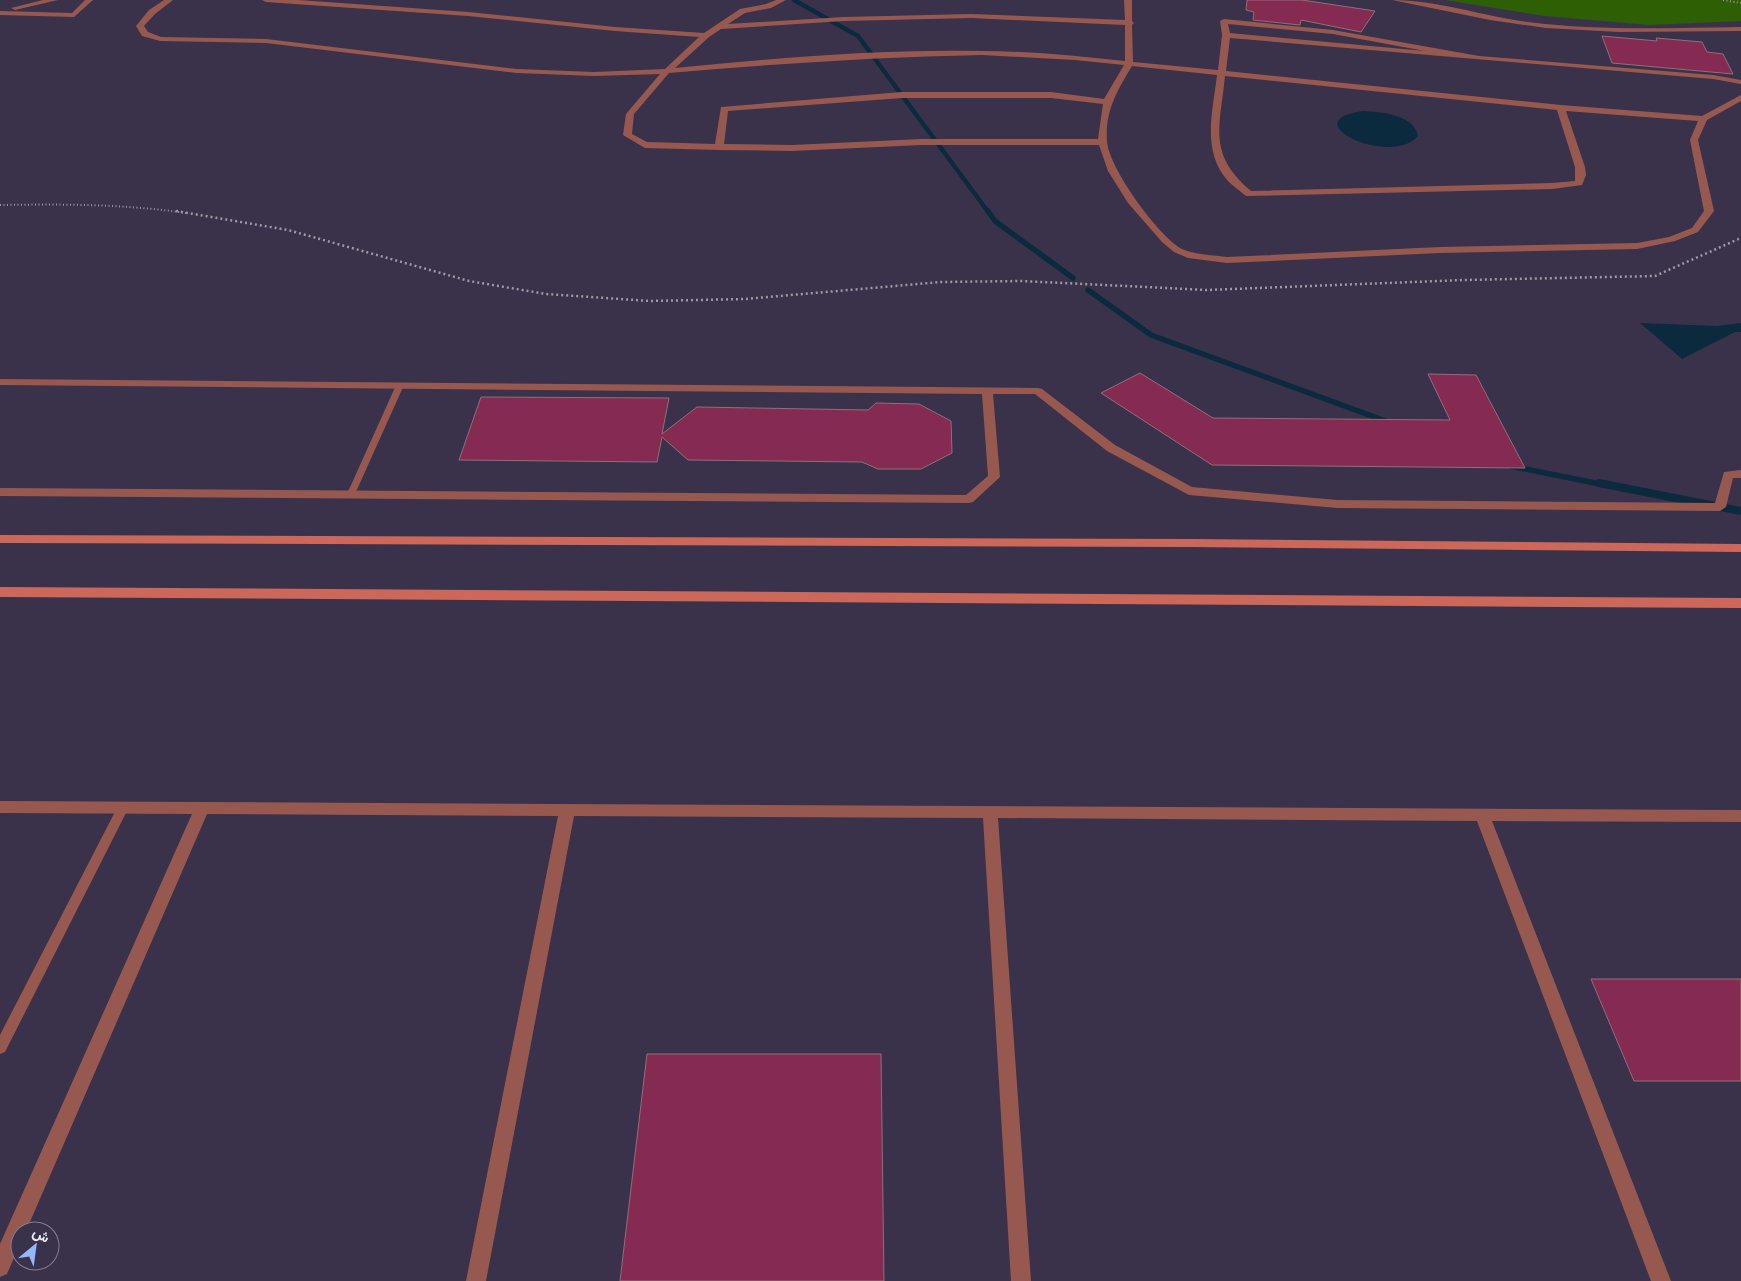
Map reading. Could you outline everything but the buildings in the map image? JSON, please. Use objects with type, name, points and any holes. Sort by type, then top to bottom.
[{"type":"main road","points":[[0,539],[1190,543],[1741,548]]},
{"type":"main road","points":[[0,592],[1741,604]]},
{"type":"street","points":[[0,12],[54,0]]},
{"type":"street","points":[[0,12],[74,15],[89,0]]},
{"type":"street","points":[[169,0],[152,12],[140,26],[145,34],[160,38],[266,41],[326,46],[517,71],[594,74],[667,71],[786,60],[894,54],[982,54],[1074,58],[1561,108],[1703,119],[1741,98]]},
{"type":"street","points":[[266,0],[468,14],[615,29],[706,35]]},
{"type":"street","points":[[782,0],[743,11],[722,27],[706,35],[667,71],[630,114],[627,135],[645,145],[719,147],[792,148],[921,142],[1102,142]]},
{"type":"street","points":[[1128,0],[1130,64],[1107,102],[1102,142],[1113,171],[1133,203],[1165,240],[1177,250],[1192,256],[1227,260],[1440,250],[1637,246],[1672,239],[1695,230],[1709,211],[1694,140],[1703,119]]},
{"type":"street","points":[[1396,0],[1508,21],[1548,26],[1658,30],[1741,29]]},
{"type":"street","points":[[418,2],[468,14]]},
{"type":"street","points":[[722,27],[844,19],[971,16],[1130,23]]},
{"type":"street","points":[[1479,58],[1333,32],[1224,21],[1226,35],[1223,74],[1214,137],[1218,158],[1231,179],[1249,194],[1543,186],[1579,183],[1581,176],[1580,167],[1561,108]]},
{"type":"street","points":[[1226,35],[1713,77],[1741,82]]},
{"type":"street","points":[[719,147],[724,109],[902,95],[1051,95],[1107,102]]},
{"type":"street","points":[[0,382],[1038,391],[1111,448],[1189,491],[1337,504],[1720,507],[1728,475],[1741,474]]},
{"type":"street","points":[[0,492],[969,499],[994,477],[987,391]]},
{"type":"street","points":[[0,807],[1741,816]]},
{"type":"street","points":[[0,1267],[202,808]]},
{"type":"street","points":[[476,1281],[567,810]]},
{"type":"street","points":[[990,812],[1021,1281]]},
{"type":"street","points":[[1482,814],[1661,1281]]},
{"type":"lane","points":[[351,494],[400,385]]},
{"type":"lane","points":[[0,1048],[123,807]]},
{"type":"path","points":[[1723,0],[1741,3]]},
{"type":"path","points":[[0,205],[76,204],[151,208],[212,216],[288,230],[469,280],[546,294],[650,301],[745,299],[941,282],[1022,281],[1207,290],[1464,280],[1655,276],[1741,238]]},
{"type":"green space","points":[[1445,0],[1741,0],[1741,21],[1649,25],[1544,16]]},
{"type":"water","points":[[1363,111],[1378,112],[1403,119],[1410,123],[1418,136],[1405,145],[1388,147],[1370,145],[1353,139],[1342,132],[1337,124],[1344,116]]},
{"type":"water","points":[[1640,323],[1717,326],[1741,323],[1741,332],[1735,332],[1682,359]]},
{"type":"waterway","points":[[794,0],[858,36],[989,213]]},
{"type":"waterway","points":[[988,211],[995,221],[1073,278]]},
{"type":"waterway","points":[[1088,290],[1151,335],[1391,423]]},
{"type":"waterway","points":[[1510,466],[1605,485]]},
{"type":"waterway","points":[[1599,483],[1741,511]]}]
